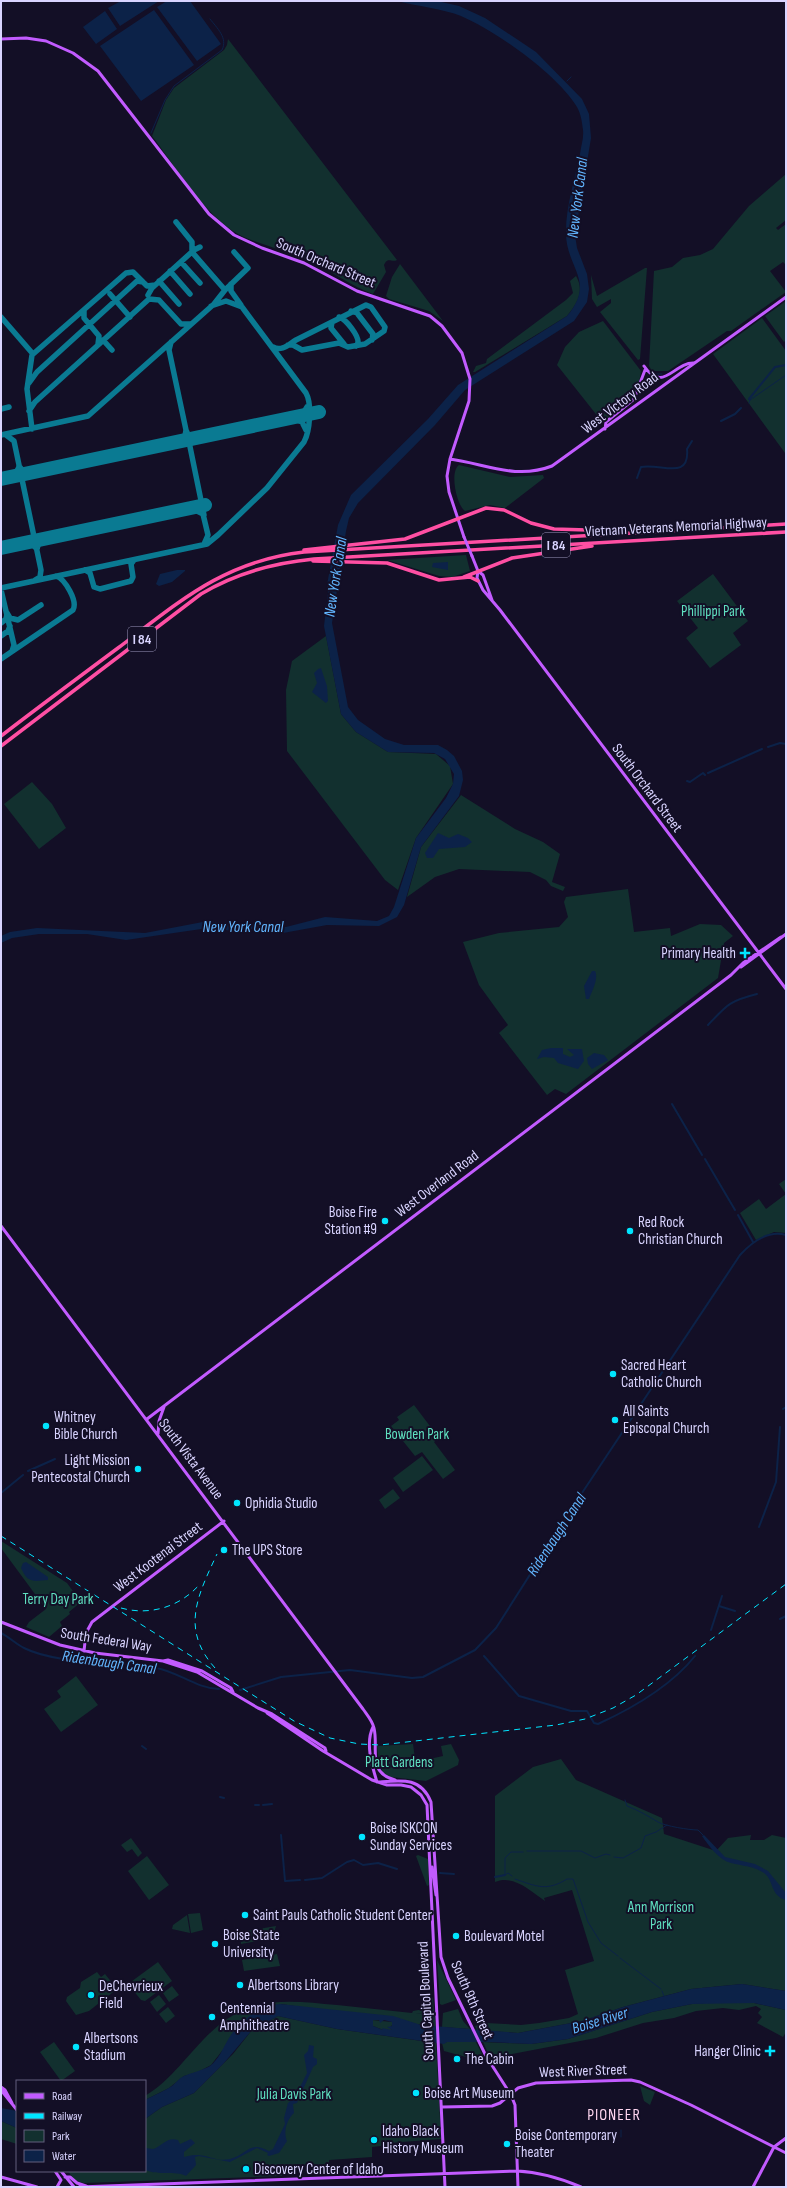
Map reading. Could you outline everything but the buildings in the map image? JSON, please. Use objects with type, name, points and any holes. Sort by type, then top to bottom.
[{"type":"highway","points":[[274,557],[331,546],[405,539],[428,532],[481,509],[491,507],[504,510],[531,523],[554,529],[648,532]]},
{"type":"highway","name":"Vietnam Veterans Memorial Highway","points":[[1,736],[196,589],[235,569],[274,557],[346,550],[786,524]]},
{"type":"highway","name":"Vietnam Veterans Memorial Highway","points":[[330,560],[344,557],[786,532]]},
{"type":"highway","points":[[463,578],[516,557],[614,542]]},
{"type":"highway","name":"I 84","points":[[1,746],[201,594],[247,572],[272,565],[298,560],[330,560]]},
{"type":"highway","points":[[330,560],[391,564],[444,580],[473,578],[478,581]]},
{"type":"main road","name":"South Orchard Street","points":[[1,39],[26,38],[46,41],[73,53],[98,72],[202,206],[224,229],[248,242],[304,263],[357,291],[430,316],[442,326],[459,349],[469,374],[470,385],[468,406],[450,459],[448,482],[464,537],[478,571],[478,581],[488,598],[492,600]]},
{"type":"main road","name":"West Victory Road","points":[[450,459],[512,473],[532,472],[546,469],[563,460],[786,297]]},
{"type":"main road","points":[[605,429],[606,422],[634,399],[645,368],[653,375],[663,377],[684,365],[694,363]]},
{"type":"main road","name":"South Orchard Street","points":[[478,571],[482,575],[492,600],[786,989]]},
{"type":"main road","name":"West Overland Road","points":[[147,1419],[786,934]]},
{"type":"main road","name":"South Vista Avenue","points":[[1,1226],[224,1521],[337,1674],[373,1726]]},
{"type":"main road","points":[[158,1434],[159,1421],[165,1406]]},
{"type":"main road","name":"West Kootenai Street","points":[[84,1651],[86,1632],[92,1622],[224,1521]]},
{"type":"main road","name":"South Federal Way","points":[[1,1622],[49,1642],[84,1651],[163,1661],[197,1672],[233,1692],[377,1782]]},
{"type":"main road","points":[[373,1726],[371,1732],[370,1749],[377,1782]]},
{"type":"main road","points":[[373,1726],[375,1756],[378,1770],[386,1778],[395,1780]]},
{"type":"main road","points":[[365,1775],[371,1774],[374,1770]]},
{"type":"main road","name":"South Capitol Boulevard","points":[[377,1782],[395,1780],[416,1783],[423,1788],[431,1802],[441,1957]]},
{"type":"main road","name":"South Capitol Boulevard","points":[[377,1782],[387,1785],[411,1787],[423,1798],[428,1810],[445,2187]]},
{"type":"main road","points":[[431,1863],[436,1896]]},
{"type":"main road","name":"South 9th Street","points":[[441,1957],[448,1978],[486,2056],[511,2095],[515,2105],[518,2187]]},
{"type":"main road","name":"West River Street","points":[[442,2107],[492,2106],[500,2103],[518,2088],[536,2083],[622,2080],[640,2082],[691,2105],[786,2153]]},
{"type":"main road","points":[[1,2089],[5,2090],[16,2109]]},
{"type":"main road","points":[[753,2187],[774,2147],[786,2138]]},
{"type":"main road","points":[[79,2187],[517,2171],[534,2172],[553,2176],[581,2187]]},
{"type":"main road","points":[[56,2172],[61,2180],[57,2187]]},
{"type":"main road","points":[[62,2172],[74,2187]]},
{"type":"main road","points":[[1,2177],[37,2187]]},
{"type":"main road","points":[[65,2177],[70,2177],[77,2183],[89,2187]]},
{"type":"green space","points":[[228,39],[397,260],[388,260],[385,262],[384,265],[386,272],[373,294],[357,287],[312,262],[294,254],[247,238],[226,226],[191,190],[152,136],[166,100],[174,88],[224,50]]},
{"type":"green space","points":[[786,174],[786,220],[776,228],[778,230],[786,224],[786,265],[783,262],[770,271],[786,292],[731,331],[727,331],[668,371],[652,371],[649,366],[654,271],[672,267],[683,258],[700,255],[713,249],[749,206]]},
{"type":"green space","points":[[400,264],[443,321],[429,311],[389,299],[386,296],[392,277]]},
{"type":"green space","points":[[647,268],[640,359],[638,360],[600,312],[611,303],[611,299],[597,307],[592,299],[591,275],[597,296]]},
{"type":"green space","points":[[576,276],[580,287],[579,297],[567,316],[473,372],[476,366],[486,363],[487,359],[566,300],[573,293],[570,281]]},
{"type":"green space","points":[[786,301],[786,340],[784,342],[765,316]]},
{"type":"green space","points":[[762,318],[786,351],[785,453],[713,354]]},
{"type":"green space","points":[[603,321],[641,371],[637,389],[629,402],[603,423],[557,365],[565,347],[579,332]]},
{"type":"green space","points":[[459,465],[510,477],[543,475],[544,478],[505,508],[490,505],[465,511],[459,503],[455,489],[455,474]]},
{"type":"green space","points":[[466,555],[470,571],[452,577],[439,576],[387,560]]},
{"type":"green space","name":"Phillippi Park","points":[[713,574],[748,621],[733,633],[741,645],[710,668],[686,638],[698,628],[677,601]]},
{"type":"green space","points":[[326,636],[341,714],[356,732],[388,752],[436,754],[450,766],[453,784],[416,838],[398,890],[385,880],[287,751],[286,690],[292,661]]},
{"type":"green space","points":[[32,782],[52,804],[66,828],[39,849],[4,804]]},
{"type":"green space","points":[[461,795],[515,829],[543,842],[560,854],[552,882],[565,887],[563,891],[551,886],[546,880],[530,872],[459,869],[435,877],[407,897],[421,847]]},
{"type":"green space","points":[[628,889],[634,932],[670,928],[671,936],[700,924],[721,925],[733,936],[724,943],[718,978],[566,1094],[555,1089],[547,1095],[499,1033],[508,1025],[479,985],[463,942],[499,933],[559,927],[568,917],[564,902],[566,897]]},
{"type":"green space","points":[[786,1179],[786,1194],[779,1184]]},
{"type":"green space","points":[[786,1194],[786,1233],[774,1232],[756,1240],[740,1213],[759,1199],[766,1209]]},
{"type":"green space","name":"Bowden Park","points":[[414,1405],[439,1438],[434,1442],[455,1470],[443,1479],[422,1452],[415,1456],[391,1426],[399,1420],[397,1417]]},
{"type":"green space","points":[[422,1456],[433,1470],[403,1492],[393,1478]]},
{"type":"green space","points":[[393,1489],[400,1498],[385,1509],[379,1500]]},
{"type":"green space","name":"Terry Day Park","points":[[1,1541],[67,1583],[81,1602],[60,1622],[62,1626],[49,1637],[26,1627],[29,1622],[46,1609],[1,1548]]},
{"type":"green space","points":[[76,1676],[98,1705],[61,1732],[44,1709],[61,1697],[57,1691]]},
{"type":"green space","name":"Platt Gardens","points":[[413,1744],[415,1759],[425,1760],[443,1756],[441,1746],[451,1744],[459,1760],[458,1765],[426,1781],[391,1777],[383,1773],[379,1762],[377,1746]]},
{"type":"green space","name":"Ann Morrison Park","points":[[561,1759],[576,1780],[662,1818],[664,1834],[716,1851],[728,1838],[751,1835],[750,1840],[764,1840],[772,1835],[786,1838],[786,1991],[742,1984],[691,1989],[623,2007],[582,2021],[518,2033],[477,2030],[475,2026],[486,2023],[521,2025],[569,2018],[578,2014],[565,1970],[594,1961],[572,1890],[544,1898],[545,1901],[528,1888],[515,1882],[502,1880],[495,1882],[495,1796],[533,1767]]},
{"type":"green space","points":[[131,1838],[142,1853],[138,1857],[132,1849],[127,1852],[121,1845]]},
{"type":"green space","points":[[418,1855],[428,1859],[429,1885],[427,1886],[416,1856]]},
{"type":"green space","points":[[147,1856],[169,1885],[149,1900],[128,1871]]},
{"type":"green space","points":[[200,1913],[203,1930],[191,1933],[188,1914]]},
{"type":"green space","points":[[187,1915],[190,1933],[172,1929],[173,1925]]},
{"type":"green space","points":[[276,1926],[274,1933],[275,1938],[241,1944],[240,1932]]},
{"type":"green space","points":[[277,1954],[280,1966],[244,1971],[242,1960]]},
{"type":"green space","points":[[437,1960],[456,2000],[442,2005],[440,2004]]},
{"type":"green space","points":[[158,1962],[172,1981],[145,2001],[141,2000],[128,1984]]},
{"type":"green space","name":"DeChevrieux Field","points":[[97,1972],[101,1977],[105,1974],[117,1989],[89,2011],[76,2015],[66,2001],[67,1997],[80,1988],[81,1982]]},
{"type":"green space","points":[[172,1986],[179,1995],[169,2002],[163,1993]]},
{"type":"green space","points":[[159,1995],[166,2004],[157,2012],[150,2002]]},
{"type":"green space","points":[[433,1997],[434,2011],[415,2014],[434,2012],[436,2027],[281,2004],[222,2051],[211,2065],[198,2072],[184,2076],[169,2088],[146,2100],[146,2095],[156,2089],[219,2025],[233,2015],[261,2004],[275,2002],[305,2002],[412,2013],[413,2011],[424,2009]]},
{"type":"green space","points":[[718,2002],[754,2003],[786,2010],[786,2032],[783,2037],[757,2023],[762,2017],[758,2013],[761,2009],[756,2006],[739,2010],[723,2008],[696,2011],[674,2018],[643,2023],[596,2038],[501,2056],[488,2053],[483,2042],[531,2044],[568,2039],[652,2012],[692,2004]]},
{"type":"green space","points":[[168,2007],[175,2016],[166,2023],[159,2014]]},
{"type":"green space","points":[[458,2009],[463,2021],[470,2029],[442,2027],[443,2013]]},
{"type":"green space","name":"Julia Davis Park","points":[[278,2016],[337,2029],[436,2043],[441,2139],[389,2143],[389,2145],[372,2147],[372,2157],[329,2160],[329,2166],[283,2168],[282,2176],[84,2183],[76,2180],[71,2175],[69,2172],[146,2172],[146,2118],[162,2107],[194,2093],[233,2054],[252,2030]]},
{"type":"green space","points":[[372,2020],[392,2022],[390,2028],[392,2030],[383,2030],[373,2026]]},
{"type":"green space","points":[[54,2042],[75,2071],[60,2080],[40,2052]]},
{"type":"green space","points":[[476,2042],[483,2056],[466,2057],[444,2051],[442,2043]]},
{"type":"green space","points":[[640,2086],[655,2092],[650,2105],[644,2101]]},
{"type":"green space","points":[[1,2121],[16,2128],[16,2144],[1,2139]]},
{"type":"water","points":[[121,1],[159,1],[120,26],[108,8]]},
{"type":"water","points":[[167,1],[190,1],[221,44],[197,61],[157,7]]},
{"type":"water","name":"New York Canal","points":[[397,1],[437,1],[459,6],[485,18],[536,52],[582,99],[589,114],[591,138],[575,235],[577,248],[587,274],[589,289],[587,302],[574,321],[465,390],[435,425],[358,503],[349,518],[346,531],[332,623],[348,707],[358,720],[385,739],[404,745],[438,745],[447,750],[454,756],[462,771],[463,780],[459,796],[421,847],[404,905],[397,917],[379,926],[327,925],[283,933],[254,929],[234,931],[208,928],[126,940],[87,934],[39,934],[12,938],[1,943],[1,936],[10,932],[37,928],[145,933],[208,921],[234,925],[257,923],[286,927],[325,917],[377,921],[389,916],[394,907],[416,838],[446,798],[453,784],[454,774],[445,759],[434,753],[388,752],[356,732],[341,714],[324,626],[328,593],[327,585],[338,525],[351,495],[428,419],[458,385],[567,316],[576,304],[580,283],[567,244],[566,222],[583,130],[577,107],[568,94],[541,68],[508,43],[461,16],[446,11]]},
{"type":"water","points":[[154,10],[194,65],[141,101],[100,46]]},
{"type":"water","points":[[105,11],[117,29],[96,44],[83,27]]},
{"type":"water","points":[[448,562],[448,570],[432,567],[433,563]]},
{"type":"water","points":[[177,570],[185,571],[172,582],[159,586],[156,584],[160,574]]},
{"type":"water","points":[[321,668],[327,686],[328,701],[326,703],[312,692],[317,683],[314,673]]},
{"type":"water","points":[[438,833],[449,838],[458,834],[468,838],[472,842],[465,847],[439,849],[433,858],[427,858],[425,853]]},
{"type":"water","points":[[592,971],[595,971],[596,981],[589,999],[586,999],[584,986]]},
{"type":"water","points":[[563,1048],[563,1054],[570,1057],[574,1055],[567,1049],[582,1049],[584,1061],[578,1069],[558,1063],[554,1058],[544,1057],[537,1059],[542,1050]]},
{"type":"water","points":[[594,1053],[604,1055],[608,1060],[592,1069],[588,1064],[587,1058]]},
{"type":"water","points":[[26,1562],[48,1577],[48,1580],[35,1581],[26,1577],[21,1568],[23,1563]]},
{"type":"water","points":[[704,1835],[725,1857],[755,1864],[768,1871],[786,1893],[786,1900],[777,1895],[764,1873],[748,1866],[731,1863],[722,1859],[702,1836]]},
{"type":"water","name":"Boise River","points":[[742,1984],[786,1991],[786,2010],[754,2003],[692,2004],[652,2012],[568,2039],[531,2044],[447,2042],[444,2044],[337,2029],[278,2016],[252,2030],[224,2063],[194,2093],[162,2107],[146,2118],[146,2100],[169,2088],[182,2077],[210,2066],[218,2057],[233,2031],[244,2020],[258,2011],[272,2005],[280,2004],[393,2016],[421,2025],[518,2033],[582,2021],[623,2007],[691,1989]],"holes":[[[373,2020],[379,2020],[380,2023],[384,2020],[392,2022],[392,2026],[387,2027],[392,2030],[382,2028],[383,2030],[373,2026]]]},
{"type":"water","points":[[309,2045],[314,2046],[313,2057],[317,2059],[317,2064],[313,2067],[297,2103],[293,2104],[294,2113],[286,2126],[285,2134],[287,2141],[279,2153],[269,2156],[267,2155],[268,2153],[257,2148],[230,2162],[199,2156],[195,2157],[196,2165],[186,2176],[177,2173],[156,2173],[146,2170],[146,2148],[156,2148],[171,2139],[178,2140],[180,2144],[191,2139],[195,2143],[184,2152],[184,2157],[198,2155],[224,2160],[236,2157],[252,2148],[257,2147],[269,2151],[273,2149],[285,2124],[284,2118],[288,2103],[296,2097],[307,2073],[304,2055],[308,2051]]},
{"type":"water","points":[[1,2108],[16,2111],[16,2128],[1,2121]]},
{"type":"waterway","points":[[151,133],[165,100],[174,86],[222,50],[224,41],[223,37],[210,19]]},
{"type":"waterway","points":[[567,81],[571,77]]},
{"type":"waterway","points":[[749,399],[775,367],[786,365]]},
{"type":"waterway","points":[[656,374],[662,374]]},
{"type":"waterway","points":[[749,403],[750,400],[786,375]]},
{"type":"waterway","points":[[721,421],[735,414],[741,408]]},
{"type":"waterway","points":[[637,478],[641,467],[649,466],[679,468],[684,465],[687,459],[687,449],[692,441]]},
{"type":"waterway","points":[[768,747],[780,743],[786,744]]},
{"type":"waterway","points":[[708,773],[762,749]]},
{"type":"waterway","points":[[687,781],[690,782],[703,773],[705,775]]},
{"type":"waterway","points":[[708,1025],[729,1005],[740,999],[757,994]]},
{"type":"waterway","points":[[672,1104],[702,1155]]},
{"type":"waterway","points":[[705,1159],[735,1210]]},
{"type":"waterway","points":[[738,1215],[753,1242]]},
{"type":"waterway","name":"Ridenbaugh Canal","points":[[240,1690],[281,1677],[350,1670],[412,1678],[423,1677],[475,1650],[496,1628],[582,1493],[740,1255],[749,1246],[766,1236],[773,1234],[786,1235]]},
{"type":"waterway","points":[[759,1527],[776,1482],[780,1427]]},
{"type":"waterway","points":[[28,1471],[55,1459]]},
{"type":"waterway","points":[[1,1493],[23,1475]]},
{"type":"waterway","points":[[711,1630],[722,1596]]},
{"type":"waterway","points":[[719,1606],[735,1611]]},
{"type":"waterway","points":[[780,1619],[786,1616]]},
{"type":"waterway","name":"Ridenbaugh Canal","points":[[1,1633],[24,1648],[38,1653],[71,1660],[156,1668],[202,1686],[219,1689]]},
{"type":"waterway","points":[[484,1656],[519,1696],[571,1711],[587,1711],[594,1723],[598,1724],[625,1711],[651,1695],[675,1677],[695,1656]]},
{"type":"waterway","points":[[142,1746],[146,1749]]},
{"type":"waterway","points":[[220,1797],[224,1798]]},
{"type":"waterway","points":[[625,1800],[627,1806],[658,1822],[677,1828],[698,1830],[703,1835]]},
{"type":"waterway","points":[[263,1805],[272,1804]]},
{"type":"waterway","points":[[614,1857],[623,1858],[641,1848],[645,1836],[656,1832],[667,1825]]},
{"type":"waterway","points":[[281,1835],[285,1881],[300,1880]]},
{"type":"waterway","points":[[527,1851],[581,1851],[595,1858],[606,1854],[610,1855]]},
{"type":"waterway","points":[[512,1876],[508,1873],[505,1875],[505,1858],[511,1852],[523,1852]]},
{"type":"waterway","points":[[305,1880],[322,1878],[347,1862],[354,1860],[363,1865],[378,1863],[397,1869]]},
{"type":"waterway","points":[[440,1873],[454,1874]]},
{"type":"waterway","points":[[495,1877],[505,1875]]},
{"type":"waterway","points":[[515,1879],[535,1886],[547,1887],[567,1879],[573,1879],[588,1922],[601,1943],[618,1956]]},
{"type":"waterway","points":[[620,1958],[661,1989]]},
{"type":"waterway","points":[[662,1991],[664,1996]]},
{"type":"waterway","points":[[621,2130],[621,2137]]},
{"type":"taxiway","points":[[1,435],[88,416],[214,304],[225,290],[192,252],[192,242],[176,222]]},
{"type":"taxiway","points":[[148,295],[152,288],[194,250],[200,247]]},
{"type":"taxiway","points":[[225,290],[248,268],[234,252]]},
{"type":"taxiway","points":[[181,262],[200,283]]},
{"type":"taxiway","points":[[170,271],[190,294]]},
{"type":"taxiway","points":[[32,429],[27,389],[32,355],[126,273],[133,272],[147,286],[155,285]]},
{"type":"taxiway","points":[[29,383],[37,372],[137,281],[143,282]]},
{"type":"taxiway","points":[[159,281],[179,304]]},
{"type":"taxiway","points":[[231,284],[231,291],[241,305]]},
{"type":"taxiway","points":[[110,294],[130,317]]},
{"type":"taxiway","points":[[29,411],[35,402],[149,299],[159,300],[181,324],[190,324]]},
{"type":"taxiway","points":[[1,588],[207,544],[267,488],[304,442],[308,431],[310,418],[310,410],[306,393],[242,307],[226,301],[211,306]]},
{"type":"taxiway","points":[[273,347],[279,349],[285,347],[288,345],[291,343],[296,340],[366,305],[371,307],[385,327],[384,331],[365,344],[348,347],[339,343],[302,350],[293,345],[288,345]]},
{"type":"taxiway","points":[[84,311],[84,318],[99,336],[98,344]]},
{"type":"taxiway","points":[[351,311],[357,313],[373,334],[372,340]]},
{"type":"taxiway","points":[[1,317],[33,354]]},
{"type":"taxiway","points":[[339,317],[342,318],[354,332],[358,340],[356,346]]},
{"type":"taxiway","points":[[332,322],[331,328],[344,344]]},
{"type":"taxiway","points":[[103,340],[112,350]]},
{"type":"taxiway","points":[[171,342],[169,350],[186,430],[185,436],[180,441]]},
{"type":"taxiway","points":[[1,409],[9,407]]},
{"type":"taxiway","points":[[297,417],[304,412],[307,407]]},
{"type":"taxiway","points":[[291,418],[302,422],[306,430]]},
{"type":"taxiway","points":[[187,432],[204,515]]},
{"type":"taxiway","points":[[6,435],[14,441],[41,570],[40,577],[35,580]]},
{"type":"taxiway","points":[[19,466],[23,471],[31,472]]},
{"type":"taxiway","points":[[11,476],[16,473],[19,467]]},
{"type":"taxiway","points":[[191,508],[203,514],[208,535],[204,544]]},
{"type":"taxiway","points":[[37,549],[39,542],[45,539]]},
{"type":"taxiway","points":[[26,543],[32,544],[36,548]]},
{"type":"taxiway","points":[[85,570],[90,573],[94,587],[100,589],[131,581],[133,577],[131,564],[134,560]]},
{"type":"taxiway","points":[[1,659],[73,610],[74,601],[70,591],[63,581],[56,576]]},
{"type":"taxiway","points":[[1,590],[14,645],[12,651]]},
{"type":"taxiway","points":[[7,613],[10,618],[18,620],[41,605]]},
{"type":"taxiway","points":[[1,623],[6,619],[7,614]]},
{"type":"taxiway","points":[[1,636],[8,631],[10,626]]},
{"type":"runway","points":[[1,479],[319,412]]},
{"type":"runway","points":[[1,548],[205,505]]},
{"type":"railway","points":[[1,1536],[294,1721],[330,1738],[359,1744],[380,1745],[556,1725],[585,1719],[613,1708],[636,1695],[786,1584]]},
{"type":"railway","points":[[215,1668],[204,1654],[198,1640],[195,1626],[199,1598],[217,1554]]},
{"type":"railway","points":[[121,1608],[143,1611],[164,1608],[183,1599],[200,1584]]},
{"type":"place","name":"Primary Health","points":[[745,953]]},
{"type":"place","name":"Boise Fire Station #9","points":[[385,1221]]},
{"type":"place","name":"Red Rock Christian Church","points":[[630,1231]]},
{"type":"place","name":"Sacred Heart Catholic Church","points":[[613,1374]]},
{"type":"place","name":"All Saints Episcopal Church","points":[[615,1420]]},
{"type":"place","name":"Whitney Bible Church","points":[[46,1426]]},
{"type":"place","name":"Light Mission Pentecostal Church","points":[[138,1469]]},
{"type":"place","name":"Ophidia Studio","points":[[237,1503]]},
{"type":"place","name":"The UPS Store","points":[[224,1550]]},
{"type":"place","name":"Boise ISKCON Sunday Services","points":[[362,1837]]},
{"type":"place","name":"Saint Pauls Catholic Student Center","points":[[245,1915]]},
{"type":"place","name":"Boulevard Motel","points":[[456,1936]]},
{"type":"place","name":"Boise State University","points":[[215,1944]]},
{"type":"place","name":"Albertsons Library","points":[[240,1985]]},
{"type":"place","name":"DeChevrieux Field","points":[[91,1995]]},
{"type":"place","name":"Centennial Amphitheatre","points":[[212,2017]]},
{"type":"place","name":"Albertsons Stadium","points":[[76,2047]]},
{"type":"place","name":"Hanger Clinic","points":[[770,2051]]},
{"type":"place","name":"The Cabin","points":[[457,2059]]},
{"type":"place","name":"Boise Art Museum","points":[[416,2093]]},
{"type":"place","name":"Idaho Black History Museum","points":[[374,2140]]},
{"type":"place","name":"Boise Contemporary Theater","points":[[507,2144]]},
{"type":"place","name":"Discovery Center of Idaho","points":[[246,2169]]},
{"type":"district","name":"PIONEER","points":[[614,2115]]}]
